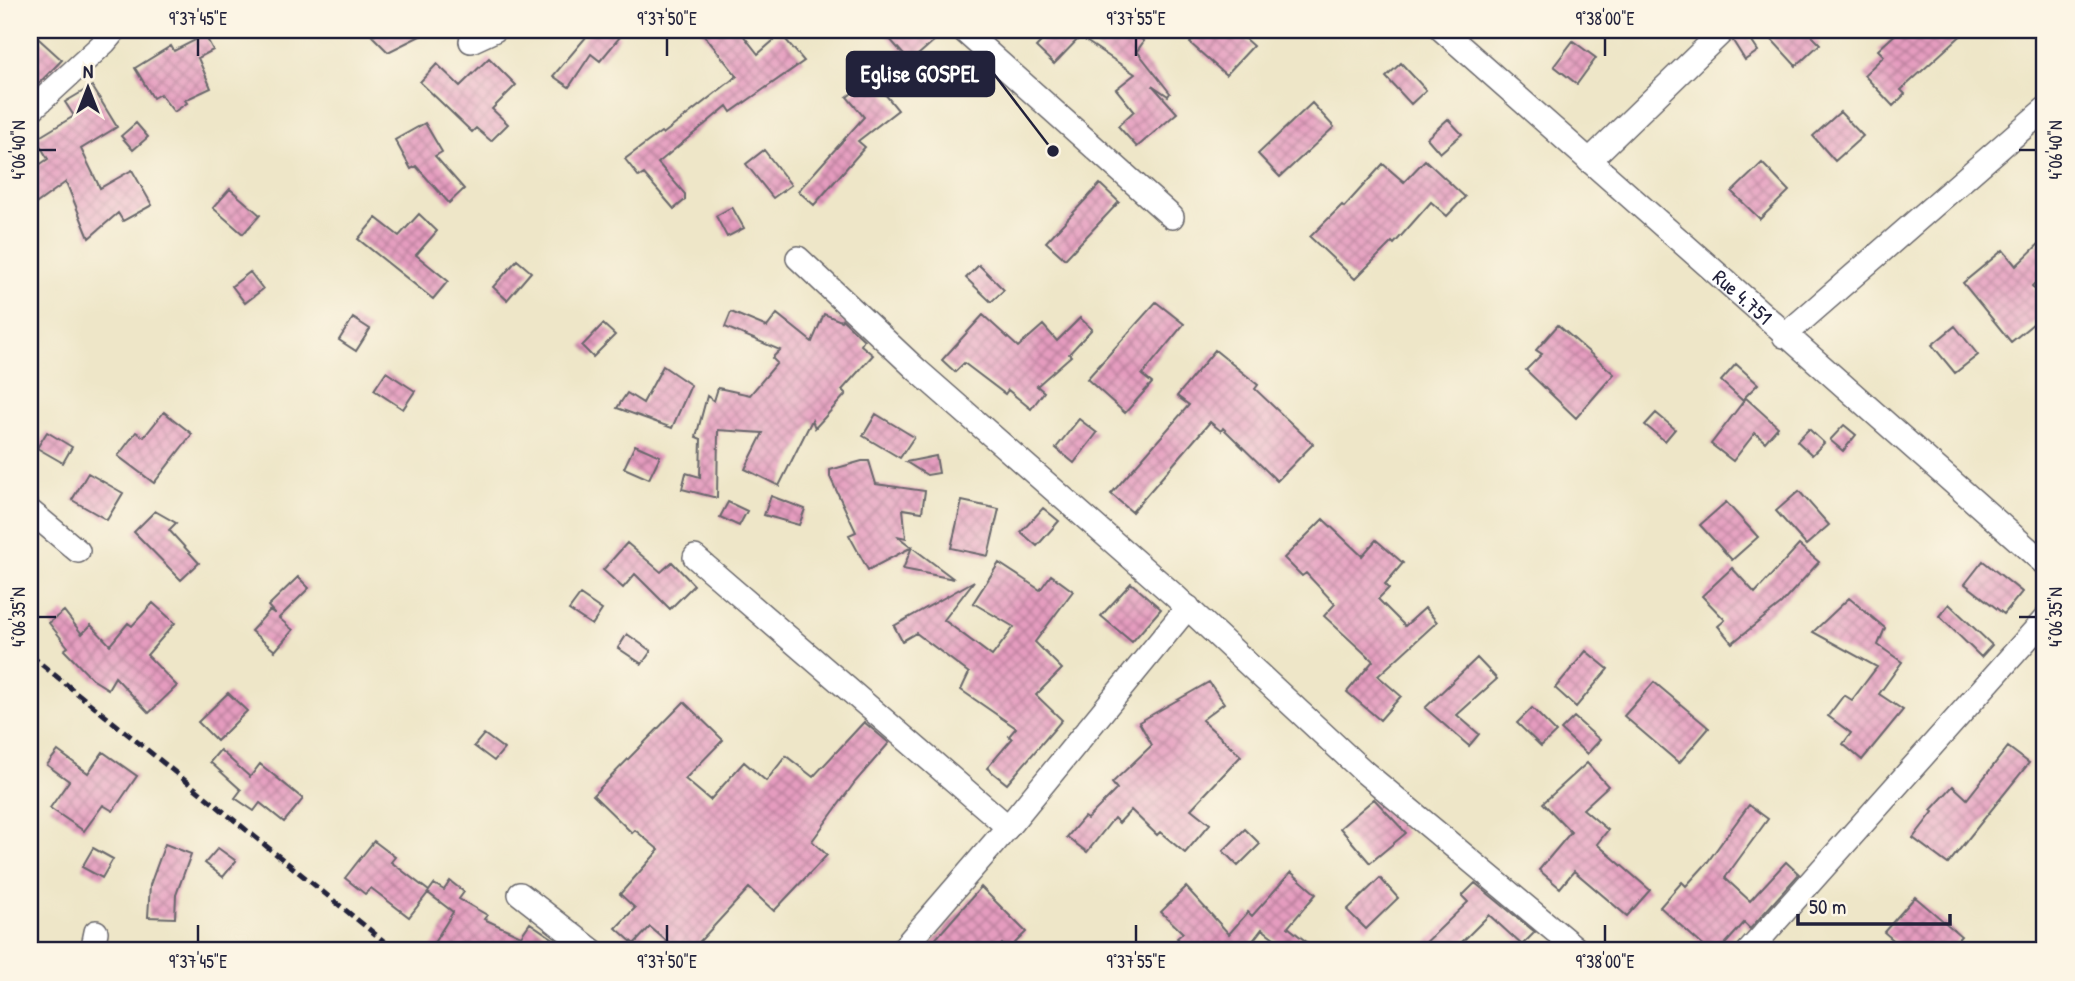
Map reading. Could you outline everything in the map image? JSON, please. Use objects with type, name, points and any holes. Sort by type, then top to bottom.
[{"type":"street","points":[[30,111],[115,30]]},
{"type":"street","points":[[471,41],[495,30]]},
{"type":"street","points":[[963,30],[1172,217]]},
{"type":"street","name":"Rue 4.751","points":[[1442,30],[1784,336],[2045,564]]},
{"type":"street","points":[[1589,161],[1724,30]]},
{"type":"street","points":[[1784,336],[2045,109]]},
{"type":"street","points":[[798,258],[917,370],[1188,607],[1363,771],[1579,951]]},
{"type":"street","points":[[30,511],[78,551]]},
{"type":"street","points":[[695,557],[1008,827]]},
{"type":"street","points":[[901,951],[1008,827],[1188,607]]},
{"type":"street","points":[[1749,951],[2045,619]]},
{"type":"street","points":[[520,894],[593,951]]},
{"type":"building","points":[[384,30],[432,30],[388,52],[372,36]]},
{"type":"building","points":[[592,30],[611,30],[620,37],[600,61],[591,54],[569,87],[553,76]]},
{"type":"building","points":[[700,30],[739,30],[758,54],[781,34],[804,61],[731,112],[727,106],[658,163],[685,194],[685,200],[674,209],[644,174],[639,177],[625,159],[661,132],[663,134],[737,76]]},
{"type":"building","points":[[882,30],[926,30],[935,40],[910,62]]},
{"type":"building","points":[[1052,30],[1127,30],[1144,41],[1137,51],[1170,93],[1168,96],[1152,85],[1177,113],[1137,147],[1118,126],[1134,111],[1116,89],[1135,74],[1080,37],[1054,64],[1036,47]]},
{"type":"building","points":[[1202,30],[1235,30],[1253,46],[1226,75],[1190,43]]},
{"type":"building","points":[[1738,30],[1744,30],[1758,51],[1745,60],[1733,41]]},
{"type":"building","points":[[1763,30],[1806,30],[1820,44],[1796,66]]},
{"type":"building","points":[[1900,30],[1967,30],[1901,90],[1905,94],[1893,106],[1864,75],[1884,56],[1878,50]]},
{"type":"building","points":[[30,31],[62,60],[30,92]]},
{"type":"building","points":[[205,35],[213,50],[198,58],[211,88],[185,100],[187,103],[174,112],[160,94],[153,98],[135,68],[171,46],[174,51]]},
{"type":"building","points":[[1573,41],[1596,58],[1577,84],[1554,66]]},
{"type":"building","points":[[489,58],[516,85],[492,109],[508,124],[491,141],[476,128],[472,132],[420,82],[437,64],[460,86]]},
{"type":"building","points":[[1401,63],[1426,90],[1411,104],[1386,77]]},
{"type":"building","points":[[872,78],[898,110],[858,141],[865,147],[814,205],[798,191],[864,117],[847,97]]},
{"type":"building","points":[[92,86],[117,127],[81,149],[100,188],[132,170],[152,205],[123,221],[118,213],[89,238],[66,182],[30,208],[30,171],[48,159],[36,139],[74,116],[65,102]]},
{"type":"building","points":[[1312,103],[1334,127],[1280,177],[1258,154]]},
{"type":"building","points":[[1840,112],[1863,136],[1835,161],[1813,136]]},
{"type":"building","points":[[1448,119],[1462,134],[1440,153],[1427,138]]},
{"type":"building","points":[[136,123],[148,137],[133,150],[121,136]]},
{"type":"building","points":[[425,123],[442,152],[435,156],[464,189],[449,203],[416,166],[411,169],[395,140]]},
{"type":"building","points":[[764,150],[791,185],[773,198],[746,164]]},
{"type":"building","points":[[1425,160],[1465,197],[1447,216],[1431,202],[1394,244],[1392,242],[1355,279],[1310,237],[1342,205],[1344,207],[1383,164],[1404,182]]},
{"type":"building","points":[[1762,163],[1789,191],[1760,219],[1732,192]]},
{"type":"building","points":[[1100,184],[1119,202],[1065,259],[1046,242]]},
{"type":"building","points":[[230,189],[260,215],[243,234],[213,208]]},
{"type":"building","points":[[732,207],[744,228],[727,237],[716,216]]},
{"type":"building","points":[[419,214],[437,231],[416,255],[448,281],[433,299],[358,239],[376,218],[399,236]]},
{"type":"building","points":[[2045,238],[2045,273],[2032,286],[2045,302],[2045,314],[2011,342],[1963,283],[2003,250],[2016,266]]},
{"type":"building","points":[[517,260],[531,272],[507,300],[493,287]]},
{"type":"building","points":[[979,265],[1004,290],[991,302],[966,278]]},
{"type":"building","points":[[250,272],[263,289],[245,303],[232,286]]},
{"type":"building","points":[[1156,302],[1184,324],[1142,375],[1152,383],[1125,413],[1087,379]]},
{"type":"building","points":[[731,312],[767,327],[777,314],[812,342],[824,314],[841,321],[842,319],[864,340],[861,345],[873,355],[842,390],[846,394],[815,428],[812,420],[779,486],[745,469],[763,433],[718,430],[717,498],[682,489],[686,473],[700,477],[701,439],[696,437],[707,396],[714,401],[718,388],[750,395],[777,363],[772,358],[780,350],[725,327]]},
{"type":"building","points":[[983,315],[1018,347],[1043,325],[1057,341],[1080,318],[1092,329],[1069,354],[1071,356],[1037,386],[1044,392],[1031,409],[1008,390],[1005,394],[964,363],[955,372],[942,360]]},
{"type":"building","points":[[353,318],[370,329],[356,351],[339,340]]},
{"type":"building","points":[[603,324],[615,335],[593,357],[582,346]]},
{"type":"building","points":[[1558,325],[1614,374],[1576,418],[1526,370],[1542,354],[1536,350]]},
{"type":"building","points":[[1955,326],[1978,355],[1955,373],[1932,345]]},
{"type":"building","points":[[1215,350],[1258,385],[1255,389],[1313,444],[1277,481],[1223,428],[1221,431],[1210,422],[1132,512],[1111,494],[1189,405],[1177,396]]},
{"type":"building","points":[[1736,364],[1758,384],[1742,400],[1721,381]]},
{"type":"building","points":[[663,366],[691,385],[672,428],[617,408],[627,393],[643,403]]},
{"type":"building","points":[[386,372],[415,391],[403,409],[374,390]]},
{"type":"building","points":[[1746,398],[1778,427],[1765,442],[1755,433],[1733,461],[1711,444]]},
{"type":"building","points":[[164,412],[192,434],[154,483],[118,456],[136,432],[144,437]]},
{"type":"building","points":[[1656,413],[1675,429],[1665,441],[1645,425]]},
{"type":"building","points":[[876,414],[914,437],[900,458],[863,436]]},
{"type":"building","points":[[1079,419],[1097,433],[1074,463],[1056,448]]},
{"type":"building","points":[[1844,425],[1856,435],[1843,451],[1830,440]]},
{"type":"building","points":[[1809,429],[1824,443],[1812,455],[1797,441]]},
{"type":"building","points":[[47,432],[72,447],[63,463],[37,448]]},
{"type":"building","points":[[635,445],[660,456],[649,479],[624,468]]},
{"type":"building","points":[[936,456],[939,473],[927,475],[906,462]]},
{"type":"building","points":[[869,461],[876,484],[925,491],[922,512],[903,509],[906,538],[897,536],[912,547],[868,570],[849,535],[856,532],[830,477],[830,470]]},
{"type":"building","points":[[88,473],[123,493],[107,520],[72,500]]},
{"type":"building","points":[[1799,491],[1829,525],[1806,545],[1776,511]]},
{"type":"building","points":[[771,496],[805,509],[799,525],[764,515]]},
{"type":"building","points":[[962,501],[999,509],[988,556],[951,548]]},
{"type":"building","points":[[728,502],[747,511],[739,526],[720,517]]},
{"type":"building","points":[[1726,502],[1758,537],[1732,560],[1700,525]]},
{"type":"building","points":[[1043,508],[1059,521],[1037,546],[1021,532]]},
{"type":"building","points":[[155,511],[176,523],[169,530],[199,563],[181,580],[134,532]]},
{"type":"building","points":[[1323,519],[1362,556],[1376,540],[1403,563],[1385,584],[1389,588],[1378,599],[1405,626],[1425,608],[1437,622],[1378,676],[1401,696],[1380,720],[1347,692],[1373,661],[1324,616],[1335,604],[1306,573],[1302,576],[1284,558]]},
{"type":"building","points":[[627,543],[661,572],[672,562],[694,585],[670,609],[635,574],[623,588],[603,570]]},
{"type":"building","points":[[1799,545],[1819,562],[1781,604],[1732,643],[1718,626],[1725,620],[1702,596],[1732,568],[1755,593]]},
{"type":"building","points":[[912,547],[954,579],[903,569]]},
{"type":"building","points":[[1983,561],[2022,592],[2004,614],[1965,584]]},
{"type":"building","points":[[999,563],[1040,590],[1051,575],[1073,591],[1035,642],[1062,669],[1036,695],[1062,720],[1007,784],[987,768],[1012,739],[1009,736],[1016,728],[961,690],[969,673],[916,633],[902,641],[894,626],[974,581],[944,620],[992,656],[1014,627],[973,603]]},
{"type":"building","points":[[298,577],[309,588],[279,618],[293,630],[275,651],[251,631],[270,610],[275,614],[268,606]]},
{"type":"building","points":[[1131,583],[1161,609],[1132,642],[1101,616]]},
{"type":"building","points":[[580,595],[602,610],[592,625],[569,610]]},
{"type":"building","points":[[1849,598],[1885,628],[1878,645],[1902,662],[1879,694],[1903,710],[1862,760],[1843,744],[1851,733],[1828,716],[1844,695],[1852,700],[1877,667],[1813,632]]},
{"type":"building","points":[[153,603],[175,623],[147,655],[177,686],[149,713],[115,677],[108,689],[92,679],[64,650],[68,647],[49,623],[64,611],[82,634],[91,625],[110,645],[128,623],[132,626]]},
{"type":"building","points":[[1949,604],[1992,645],[1981,657],[1939,616]]},
{"type":"building","points":[[627,634],[651,651],[642,664],[618,648]]},
{"type":"building","points":[[1586,651],[1608,669],[1576,707],[1555,688]]},
{"type":"building","points":[[1477,658],[1497,679],[1457,715],[1479,734],[1469,746],[1425,708]]},
{"type":"building","points":[[1209,682],[1224,703],[1202,720],[1241,756],[1191,809],[1210,824],[1185,853],[1160,832],[1157,835],[1131,810],[1119,823],[1114,818],[1087,852],[1067,837],[1084,817],[1087,819],[1117,789],[1112,783],[1152,745],[1139,722]]},
{"type":"building","points":[[1654,682],[1709,728],[1679,763],[1624,716]]},
{"type":"building","points":[[228,693],[247,711],[217,741],[198,722]]},
{"type":"building","points":[[684,702],[723,740],[685,779],[710,800],[744,762],[766,781],[786,756],[813,777],[864,722],[889,743],[855,782],[812,841],[827,855],[774,911],[749,888],[691,951],[678,951],[650,927],[634,944],[616,928],[635,908],[620,894],[659,850],[635,830],[632,833],[593,795]]},
{"type":"building","points":[[1532,708],[1556,732],[1541,746],[1517,723]]},
{"type":"building","points":[[1574,717],[1600,740],[1587,754],[1561,730]]},
{"type":"building","points":[[484,734],[504,749],[494,761],[474,746]]},
{"type":"building","points":[[2008,747],[2029,763],[1948,864],[1913,838],[1933,812],[1931,810],[1953,786],[1967,799]]},
{"type":"building","points":[[220,750],[250,777],[260,764],[303,799],[284,822],[260,803],[254,811],[235,798],[241,790],[210,762]]},
{"type":"building","points":[[58,751],[88,773],[103,752],[137,776],[113,811],[103,805],[84,831],[50,808],[69,781],[47,765]]},
{"type":"building","points":[[1587,763],[1608,786],[1583,809],[1608,830],[1597,844],[1650,890],[1627,916],[1574,871],[1560,888],[1539,870],[1571,832],[1543,803]]},
{"type":"building","points":[[1374,799],[1406,833],[1370,863],[1340,828]]},
{"type":"building","points":[[1749,805],[1768,819],[1725,878],[1750,901],[1786,862],[1799,874],[1750,929],[1744,923],[1719,951],[1709,951],[1660,907],[1682,882],[1686,886],[1706,864]]},
{"type":"building","points":[[1245,829],[1260,844],[1238,866],[1223,851]]},
{"type":"building","points":[[374,841],[395,857],[391,862],[429,891],[434,884],[444,890],[450,881],[464,892],[459,899],[487,915],[484,919],[521,936],[530,923],[571,951],[429,951],[453,912],[428,893],[409,917],[371,888],[365,894],[345,878]]},
{"type":"building","points":[[165,844],[191,854],[176,895],[175,918],[148,917],[150,885]]},
{"type":"building","points":[[93,848],[113,859],[102,878],[82,867]]},
{"type":"building","points":[[218,848],[236,861],[223,877],[205,863]]},
{"type":"building","points":[[1291,872],[1316,894],[1288,927],[1318,951],[1291,951],[1262,929],[1245,951],[1189,951],[1177,938],[1183,933],[1161,912],[1186,887],[1229,934],[1248,912],[1252,916]]},
{"type":"building","points":[[1380,878],[1398,898],[1366,929],[1347,910]]},
{"type":"building","points":[[1475,883],[1535,932],[1522,945],[1489,915],[1453,951],[1417,951],[1468,902],[1462,896]]},
{"type":"building","points":[[981,887],[1026,932],[1008,950],[1002,944],[996,951],[925,951]]},
{"type":"building","points":[[1915,897],[1961,936],[1948,951],[1906,951],[1884,932]]},
{"type":"railway","points":[[30,655],[396,951]]},
{"type":"place","name":"Eglise GOSPEL","points":[[1053,151]]}]
